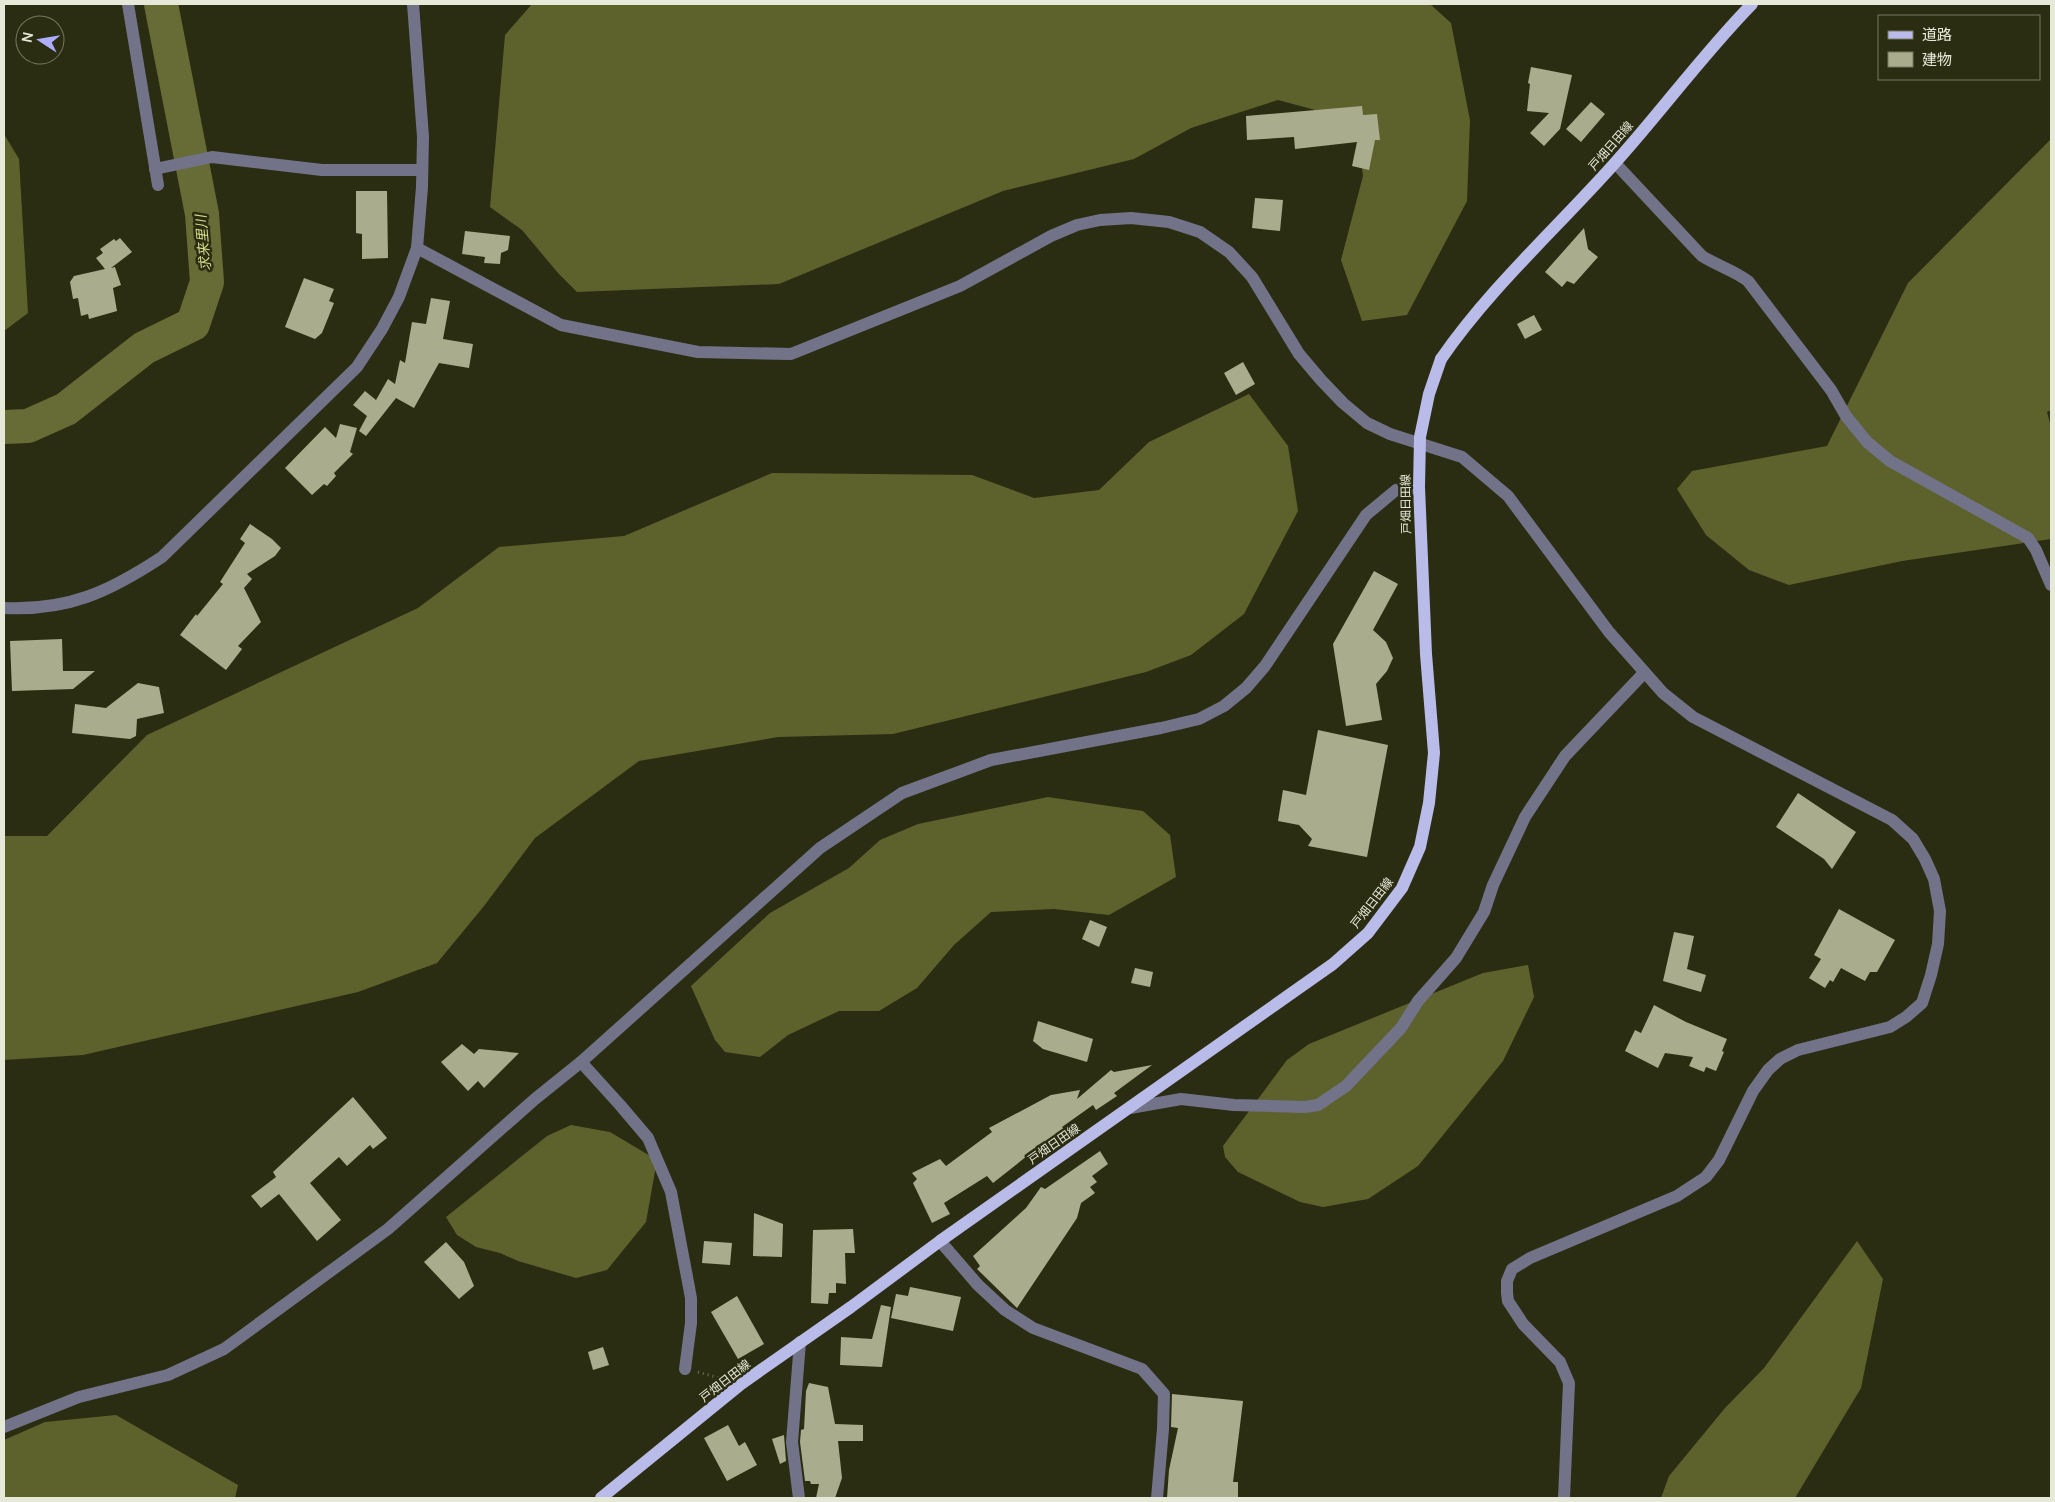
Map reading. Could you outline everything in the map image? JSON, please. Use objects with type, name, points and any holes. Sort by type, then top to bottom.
[{"type":"main road","name":"戸畑日田線","points":[[601,1498],[741,1384],[1333,964],[1368,933],[1402,888],[1420,847],[1429,803],[1434,753],[1426,654],[1418,487],[1420,438],[1429,394],[1441,359],[1465,325],[1615,163],[1752,4]]},
{"type":"street","points":[[128,4],[158,185]]},
{"type":"street","points":[[4,608],[28,609],[72,603],[108,589],[134,576],[162,557],[357,367],[382,330],[400,297],[417,248],[423,137],[413,4]]},
{"type":"street","points":[[155,169],[212,157],[322,170],[422,170]]},
{"type":"street","points":[[1615,163],[1702,256],[1713,263],[1734,271],[1748,281],[1831,390],[1846,416],[1866,442],[1890,461],[2028,538],[2036,550],[2051,585]]},
{"type":"street","points":[[417,248],[560,325],[698,352],[791,354],[960,286],[1051,236],[1077,225],[1100,220],[1131,218],[1169,222],[1200,232],[1229,252],[1252,277],[1299,354],[1332,391],[1367,423],[1390,434],[1462,456],[1508,496],[1609,632],[1663,693],[1693,717],[1892,820],[1913,839],[1934,879],[1940,911],[1938,944],[1922,1003],[1906,1017],[1890,1027],[1798,1050],[1780,1059],[1768,1070],[1753,1090],[1719,1160],[1706,1177],[1677,1196],[1530,1258],[1512,1269],[1507,1281],[1508,1301],[1523,1324],[1560,1362],[1569,1383],[1564,1498]]},
{"type":"street","points":[[4,1427],[79,1397],[168,1375],[224,1349],[388,1229],[535,1099],[581,1062],[820,848],[902,793],[991,760],[1161,728],[1199,719],[1224,706],[1246,688],[1266,666],[1366,515],[1396,490],[1418,487]]},
{"type":"street","points":[[1130,1108],[1181,1099],[1234,1105],[1305,1108],[1318,1105],[1346,1086],[1400,1028],[1418,1002],[1456,958],[1484,912],[1493,886],[1526,817],[1565,756],[1644,673]]},
{"type":"street","points":[[581,1062],[648,1138],[671,1192],[691,1298],[691,1323],[685,1369]]},
{"type":"street","points":[[940,1241],[1004,1310],[1033,1328],[1142,1369],[1164,1394],[1163,1429],[1156,1498]]},
{"type":"street","points":[[799,1498],[792,1442],[800,1342]]},
{"type":"path","points":[[685,1369],[741,1384]]},
{"type":"green space","points":[[532,4],[1430,4],[1451,23],[1470,120],[1467,201],[1407,315],[1362,321],[1341,260],[1363,176],[1356,121],[1278,100],[1191,128],[1134,159],[1003,191],[779,284],[577,292],[558,273],[522,230],[490,207],[505,35]]},
{"type":"green space","points":[[4,134],[19,159],[28,313],[4,331]]},
{"type":"green space","points":[[2051,139],[2051,410],[2047,412],[2051,427],[2051,539],[1902,561],[1789,585],[1749,570],[1706,535],[1677,489],[1692,471],[1827,446],[1908,283]]},
{"type":"green space","points":[[1249,394],[1288,446],[1298,511],[1244,614],[1191,655],[1146,672],[893,734],[778,737],[639,761],[535,838],[484,906],[437,963],[358,992],[83,1055],[4,1060],[4,836],[47,836],[147,735],[418,608],[499,547],[624,536],[772,473],[972,475],[1034,498],[1099,490],[1149,442]]},
{"type":"green space","points":[[1048,797],[1143,811],[1170,835],[1176,877],[1109,915],[1054,909],[991,912],[954,945],[917,988],[879,1011],[839,1011],[788,1035],[760,1057],[725,1052],[715,1040],[691,986],[770,913],[849,868],[880,840],[918,824]]},
{"type":"green space","points":[[1528,965],[1534,997],[1503,1061],[1418,1166],[1368,1199],[1323,1207],[1300,1202],[1238,1172],[1225,1157],[1223,1146],[1287,1060],[1309,1044],[1483,973]]},
{"type":"green space","points":[[571,1125],[610,1132],[657,1160],[646,1222],[607,1270],[576,1278],[476,1247],[457,1235],[446,1217],[547,1136]]},
{"type":"green space","points":[[1857,1241],[1883,1279],[1861,1388],[1795,1498],[1661,1498],[1669,1476],[1725,1408],[1764,1368]]},
{"type":"green space","points":[[116,1415],[238,1485],[235,1498],[4,1498],[4,1440],[45,1422]]},
{"type":"building","points":[[1531,67],[1572,75],[1560,129],[1544,146],[1530,133],[1549,113],[1527,111],[1530,84],[1528,83]]},
{"type":"building","points":[[1591,102],[1605,114],[1581,142],[1566,129]]},
{"type":"building","points":[[1362,106],[1363,115],[1377,114],[1380,140],[1375,140],[1369,170],[1352,166],[1357,142],[1295,149],[1294,137],[1247,140],[1246,116]]},
{"type":"building","points":[[356,191],[387,191],[388,258],[362,259],[362,234],[356,233]]},
{"type":"building","points":[[1255,198],[1283,200],[1280,231],[1252,228]]},
{"type":"building","points":[[1584,228],[1588,249],[1598,257],[1574,284],[1567,281],[1562,287],[1545,272]]},
{"type":"building","points":[[465,231],[510,236],[508,250],[501,253],[500,264],[484,263],[485,257],[462,254]]},
{"type":"building","points":[[120,238],[132,252],[111,268],[115,267],[121,285],[113,288],[117,311],[89,319],[88,314],[81,316],[78,298],[73,299],[70,282],[74,276],[105,269],[96,258],[103,253],[100,249],[114,239],[116,241]]},
{"type":"building","points":[[304,278],[334,289],[329,301],[334,303],[322,333],[315,339],[285,327]]},
{"type":"building","points":[[431,298],[450,301],[443,339],[473,344],[469,368],[439,363],[414,408],[396,398],[366,436],[359,431],[367,416],[353,405],[365,391],[376,400],[388,379],[395,384],[400,360],[405,363],[412,322],[426,324]]},
{"type":"building","points":[[1534,315],[1542,330],[1525,339],[1517,324]]},
{"type":"building","points":[[1243,362],[1255,384],[1236,395],[1224,373]]},
{"type":"building","points":[[340,424],[357,428],[350,452],[353,454],[334,473],[336,476],[327,486],[324,484],[312,495],[285,468],[325,427],[336,438]]},
{"type":"building","points":[[250,524],[272,539],[281,548],[275,556],[247,574],[252,579],[244,588],[261,622],[238,646],[242,649],[226,670],[180,635],[223,584],[220,582],[245,543],[240,539]]},
{"type":"building","points":[[1374,571],[1398,584],[1373,630],[1386,642],[1393,658],[1387,671],[1376,684],[1382,720],[1346,726],[1333,644]]},
{"type":"building","points":[[62,639],[63,671],[95,671],[73,689],[12,691],[10,641]]},
{"type":"building","points":[[138,683],[159,687],[164,713],[137,719],[136,736],[130,739],[72,733],[75,704],[106,708]]},
{"type":"building","points":[[1318,730],[1388,745],[1367,857],[1308,846],[1312,839],[1299,825],[1278,821],[1283,790],[1306,795]]},
{"type":"building","points":[[1798,793],[1856,832],[1832,869],[1824,859],[1776,827]]},
{"type":"building","points":[[1839,909],[1895,940],[1877,972],[1870,972],[1865,981],[1841,968],[1833,982],[1830,980],[1825,988],[1809,978],[1821,959],[1814,955]]},
{"type":"building","points":[[1090,920],[1107,927],[1099,947],[1082,939]]},
{"type":"building","points":[[1674,932],[1694,936],[1687,969],[1706,975],[1701,992],[1663,981]]},
{"type":"building","points":[[1135,968],[1153,972],[1150,987],[1131,983]]},
{"type":"building","points":[[1654,1005],[1686,1022],[1727,1039],[1716,1071],[1706,1067],[1704,1072],[1689,1066],[1693,1057],[1665,1053],[1658,1068],[1625,1051],[1635,1030],[1641,1033]]},
{"type":"building","points":[[1038,1021],[1093,1039],[1087,1062],[1043,1049],[1033,1041]]},
{"type":"building","points":[[462,1044],[474,1054],[479,1049],[519,1053],[484,1088],[478,1081],[468,1091],[441,1062]]},
{"type":"building","points":[[1152,1065],[1114,1093],[1117,1096],[1096,1110],[1093,1105],[1062,1127],[1065,1130],[1032,1152],[993,1183],[987,1176],[944,1203],[950,1214],[932,1223],[913,1183],[917,1179],[912,1173],[940,1159],[946,1166],[992,1132],[989,1128],[1051,1095],[1080,1090],[1077,1099],[1111,1070],[1114,1072]]},
{"type":"building","points":[[353,1097],[387,1138],[373,1149],[370,1145],[347,1166],[339,1157],[310,1183],[341,1220],[317,1241],[279,1194],[261,1208],[251,1196],[276,1177],[273,1172]]},
{"type":"building","points":[[1100,1151],[1108,1164],[1092,1176],[1097,1182],[1090,1187],[1095,1193],[1081,1203],[1077,1218],[1017,1308],[977,1269],[980,1266],[973,1256],[1026,1208],[1041,1187],[1045,1189]]},
{"type":"building","points":[[754,1213],[783,1224],[782,1257],[753,1256]]},
{"type":"building","points":[[853,1229],[855,1253],[845,1253],[846,1284],[836,1283],[836,1293],[829,1293],[828,1304],[811,1303],[813,1230]]},
{"type":"building","points":[[704,1241],[732,1243],[730,1265],[702,1263]]},
{"type":"building","points":[[446,1242],[464,1262],[474,1286],[459,1299],[424,1262]]},
{"type":"building","points":[[910,1287],[961,1297],[953,1331],[891,1318],[896,1294],[908,1296]]},
{"type":"building","points":[[737,1296],[764,1344],[738,1359],[711,1312]]},
{"type":"building","points":[[881,1305],[891,1307],[882,1367],[840,1365],[841,1337],[872,1339]]},
{"type":"building","points":[[603,1347],[609,1365],[593,1370],[588,1352]]},
{"type":"building","points":[[809,1383],[828,1387],[835,1424],[863,1425],[863,1441],[838,1441],[842,1478],[835,1498],[816,1498],[819,1484],[811,1484],[810,1481],[805,1481],[800,1442],[801,1430],[804,1429],[806,1391]]},
{"type":"building","points":[[1172,1394],[1243,1401],[1233,1482],[1238,1482],[1238,1498],[1167,1498],[1169,1470],[1178,1428],[1171,1427]]},
{"type":"building","points":[[728,1425],[739,1446],[745,1442],[757,1465],[727,1481],[704,1438]]},
{"type":"building","points":[[784,1435],[786,1461],[780,1464],[772,1439]]},
{"type":"waterway","name":"求来里川","points":[[4,427],[28,426],[66,409],[144,348],[193,324],[207,282],[202,214],[161,4]]}]
